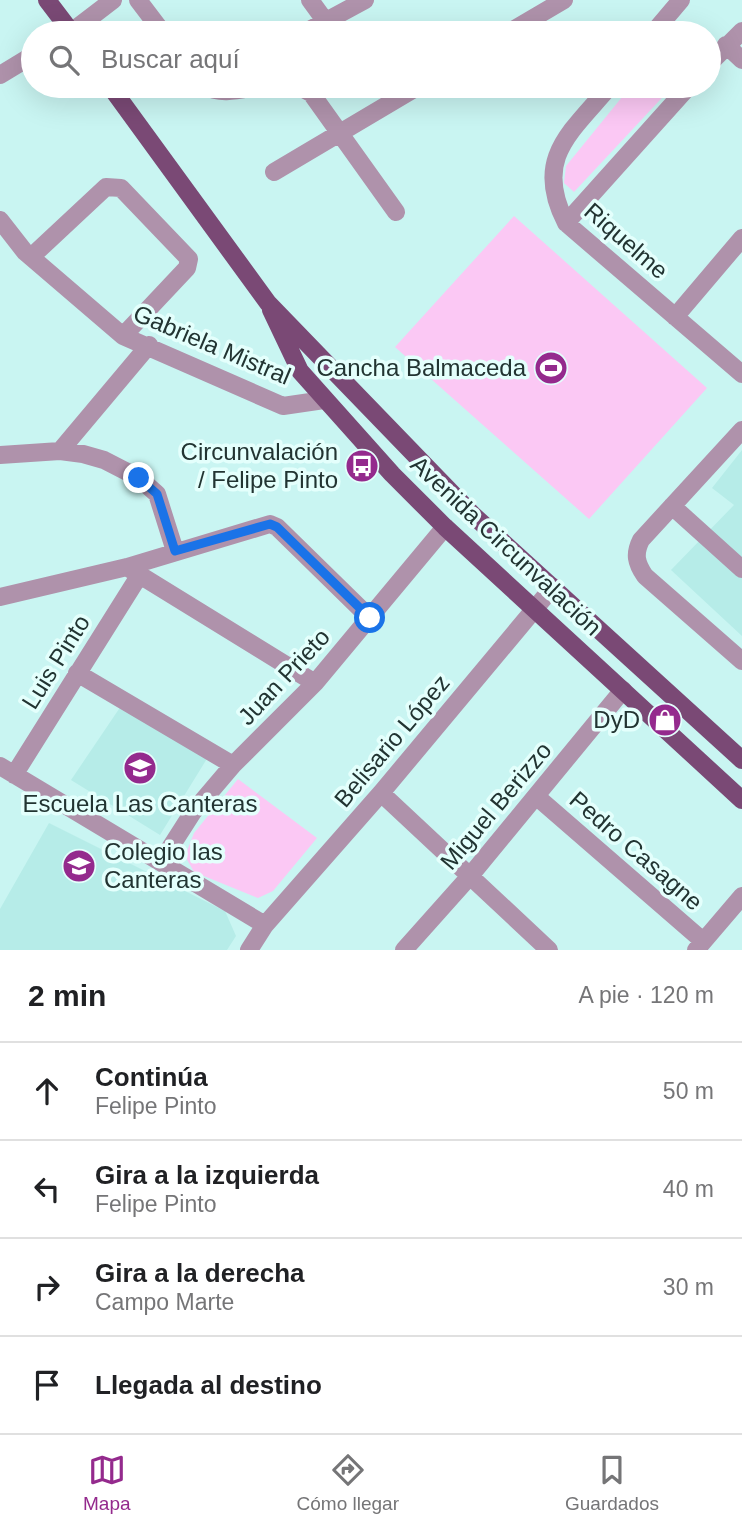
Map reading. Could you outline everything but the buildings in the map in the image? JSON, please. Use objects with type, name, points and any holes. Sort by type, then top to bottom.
[{"type":"main road","points":[[47,0],[62,21]]},
{"type":"main road","name":"Avenida Circunvalación","points":[[119,98],[268,303],[474,516],[742,761]]},
{"type":"main road","name":"Avenida Circunvalación","points":[[268,303],[290,355],[324,400],[445,527],[742,800]]},
{"type":"street","points":[[86,21],[113,0]]},
{"type":"street","points":[[138,0],[154,21]]},
{"type":"street","points":[[310,0],[325,21]]},
{"type":"street","points":[[328,21],[365,0]]},
{"type":"street","points":[[528,21],[564,0]]},
{"type":"street","points":[[663,21],[681,0]]},
{"type":"street","points":[[721,51],[742,31]]},
{"type":"street","points":[[726,45],[742,60]]},
{"type":"street","points":[[0,75],[21,62]]},
{"type":"street","points":[[314,98],[396,212]]},
{"type":"street","points":[[274,173],[399,98]]},
{"type":"street","name":"Riquelme","points":[[600,98],[564,141],[552,171],[554,200],[566,223],[742,374]]},
{"type":"street","points":[[566,223],[678,98]]},
{"type":"street","points":[[31,257],[106,187],[121,188],[189,258],[187,268],[123,337]]},
{"type":"street","name":"Gabriela Mistral","points":[[0,220],[31,257],[123,337],[149,345],[284,406],[324,400]]},
{"type":"street","points":[[675,317],[742,238]]},
{"type":"street","points":[[60,451],[149,345]]},
{"type":"street","points":[[742,430],[641,540],[637,564],[645,576],[742,661]]},
{"type":"street","points":[[0,456],[60,451],[104,460],[149,485],[157,494],[175,551]]},
{"type":"street","points":[[672,506],[742,569]]},
{"type":"street","points":[[0,597],[133,572],[175,551],[270,524],[277,527],[370,618]]},
{"type":"street","name":"Juan Prieto","points":[[161,862],[193,812],[233,765],[315,683],[445,527]]},
{"type":"street","points":[[133,572],[315,683]]},
{"type":"street","name":"Luis Pinto","points":[[7,771],[77,673],[133,572]]},
{"type":"street","name":"Belisario López","points":[[249,950],[265,925],[381,793],[553,587]]},
{"type":"street","points":[[77,673],[233,765]]},
{"type":"street","name":"Miguel Berizzo","points":[[404,950],[537,797],[623,690]]},
{"type":"street","points":[[7,771],[265,925]]},
{"type":"street","points":[[381,793],[545,949]]},
{"type":"street","name":"Pedro Casagne","points":[[537,797],[699,946]]},
{"type":"street","points":[[699,946],[742,896]]},
{"type":"shaded area","points":[[621,98],[662,98],[574,192],[564,183],[566,166]]},
{"type":"shaded area","name":"Cancha Balmaceda","points":[[514,216],[707,388],[589,519],[395,347]]},
{"type":"shaded area","points":[[742,450],[742,636],[671,570],[734,505],[712,488]]},
{"type":"shaded area","name":"Escuela Las Canteras","points":[[121,706],[208,757],[160,835],[71,780]]},
{"type":"shaded area","points":[[238,779],[317,838],[273,891],[258,898],[194,872],[185,856],[194,833]]},
{"type":"shaded area","name":"Colegio las Canteras","points":[[49,823],[225,911],[236,936],[227,950],[0,950],[0,909]]},
{"type":"place","name":"Cancha Balmaceda","points":[[551,368]]},
{"type":"place","name":"Circunvalación / Felipe Pinto","points":[[362,466]]},
{"type":"place","name":"DyD","points":[[665,720]]},
{"type":"place","name":"Escuela Las Canteras","points":[[140,768]]},
{"type":"place","name":"Colegio las Canteras","points":[[79,866]]},
{"type":"route","points":[[139,478],[157,494],[175,551],[270,524],[277,527],[370,618]]}]
